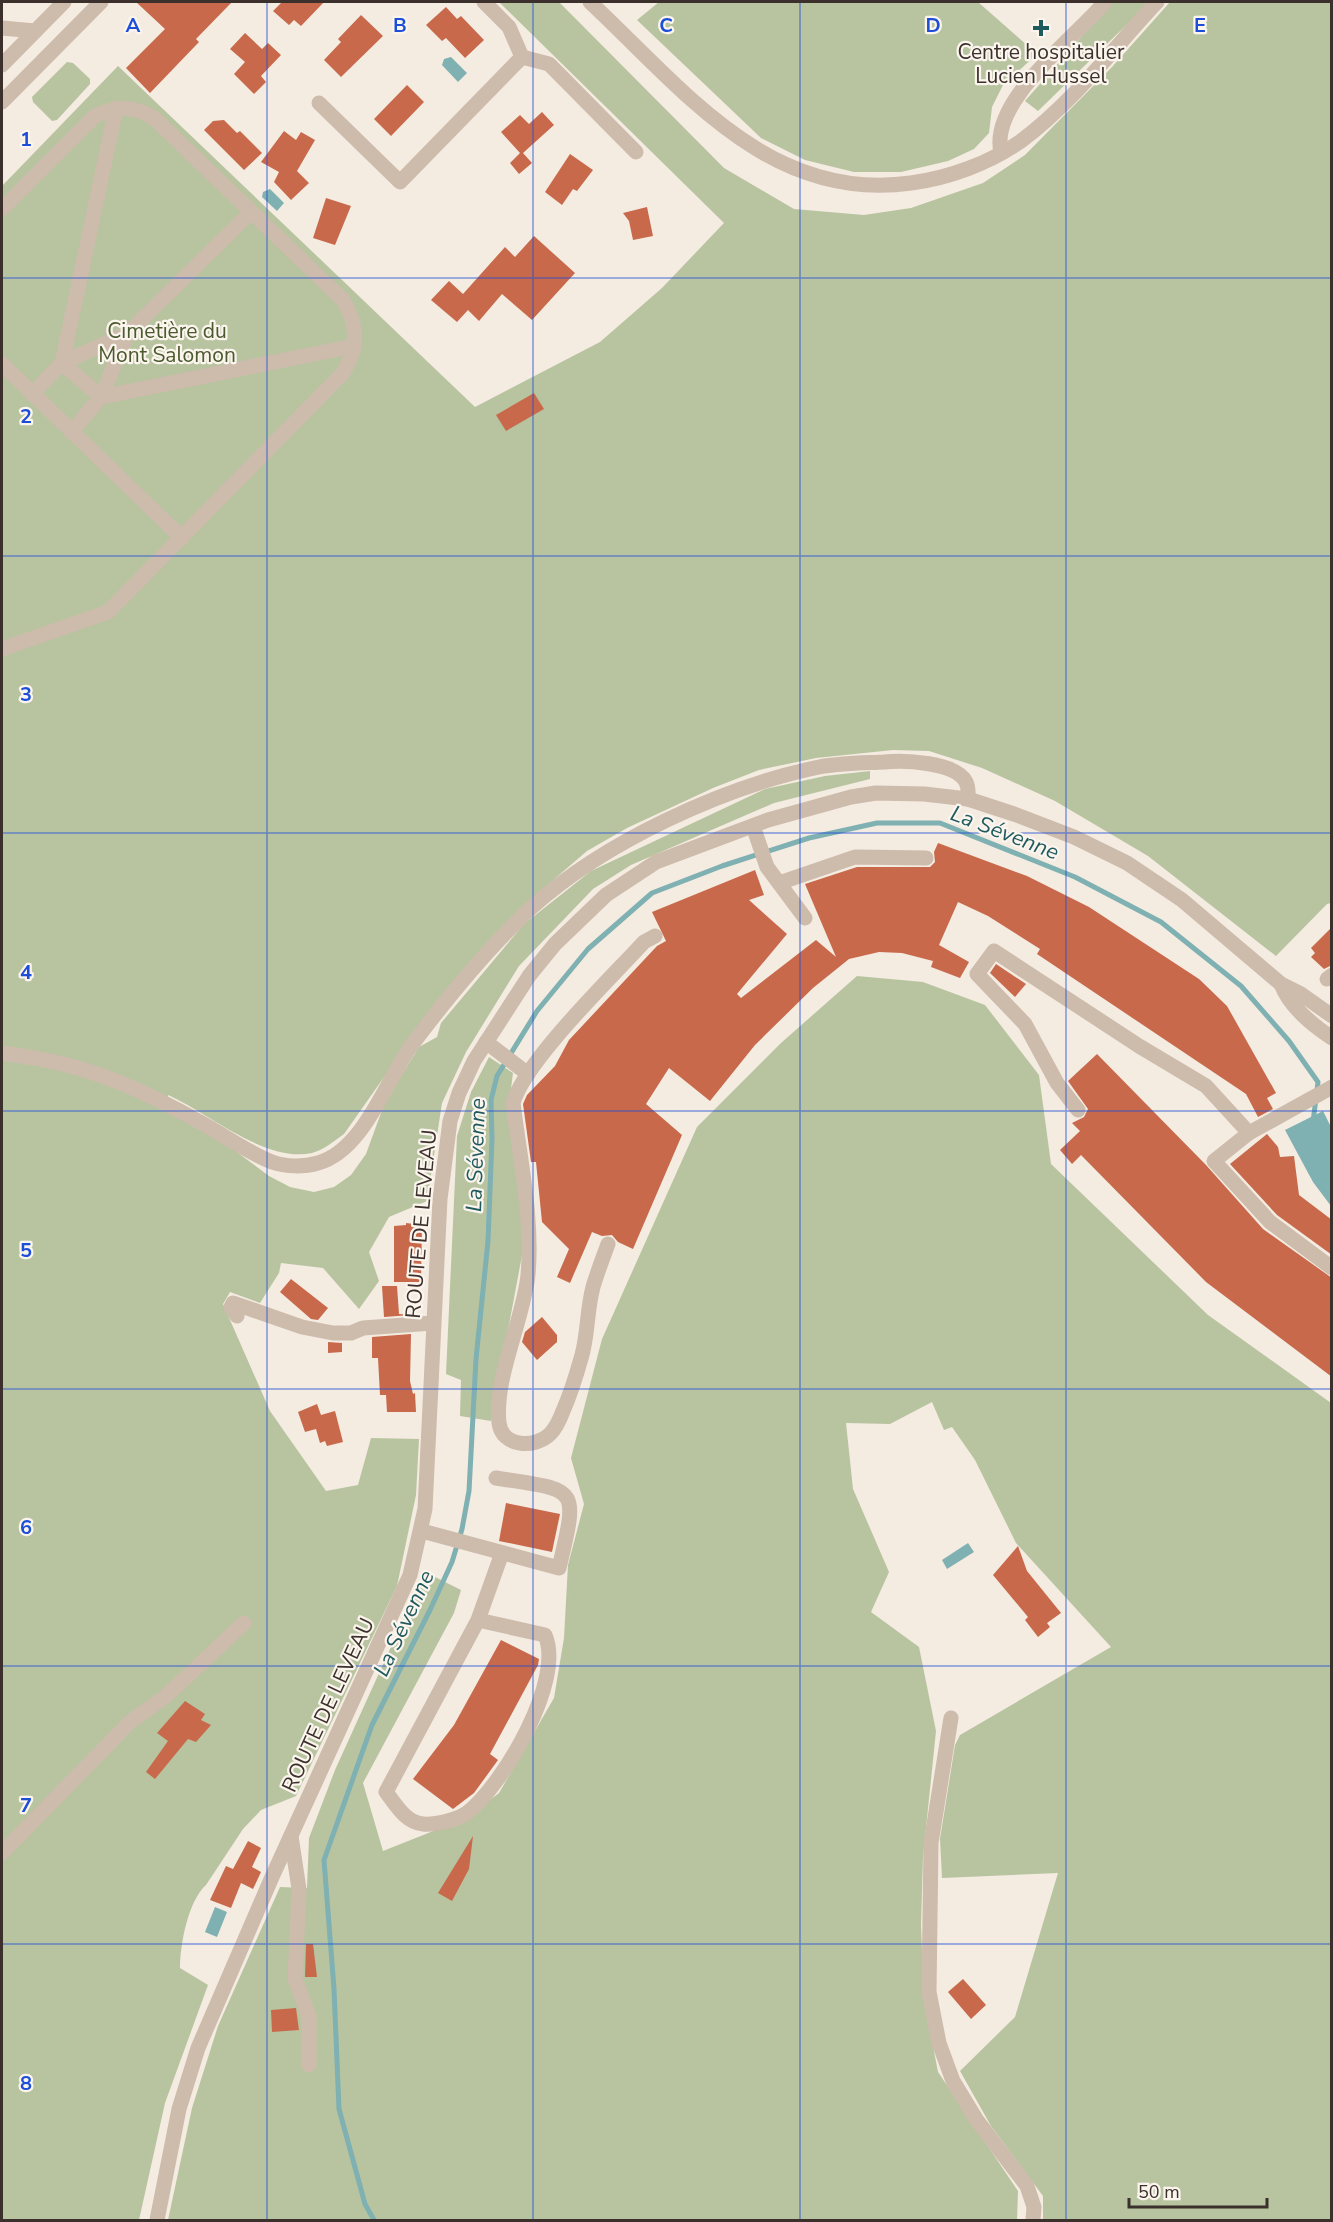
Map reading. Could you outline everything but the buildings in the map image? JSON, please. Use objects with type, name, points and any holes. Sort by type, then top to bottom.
[{"type":"street","points":[[2,65],[64,2]]},
{"type":"street","points":[[2,102],[101,2]]},
{"type":"street","points":[[484,2],[509,27],[522,57]]},
{"type":"street","points":[[590,2],[729,133],[769,158],[802,173],[834,182],[867,186],[901,184],[953,173],[1019,142],[1048,118],[1157,2]]},
{"type":"street","points":[[1001,152],[998,141],[1008,110],[1025,86],[1105,2]]},
{"type":"street","points":[[2,28],[35,31]]},
{"type":"street","points":[[319,104],[400,182],[522,57]]},
{"type":"street","points":[[522,57],[549,64],[636,152]]},
{"type":"street","points":[[62,363],[116,108]]},
{"type":"street","points":[[2,208],[95,116],[116,108],[140,110],[155,119],[343,300],[354,319],[354,346],[351,360],[343,373],[108,612],[2,649]]},
{"type":"street","points":[[32,394],[62,363],[128,333],[251,212]]},
{"type":"street","points":[[71,432],[101,397],[128,333]]},
{"type":"street","points":[[101,397],[354,346]]},
{"type":"street","points":[[62,363],[101,397]]},
{"type":"street","points":[[2,364],[182,538]]},
{"type":"street","points":[[2,1053],[53,1059],[121,1084],[198,1121],[274,1163],[297,1167],[320,1163],[342,1151],[358,1134],[399,1063],[425,1028],[531,908],[588,864],[645,831],[776,778],[822,766],[901,761],[934,765],[954,771],[965,779],[969,787],[968,800]]},
{"type":"street","name":"ROUTE DE LEVEAU","points":[[157,2220],[181,2101],[195,2057],[291,1836],[410,1575],[422,1531],[428,1467],[433,1323],[445,1149],[459,1094],[529,976],[555,944],[606,895],[656,862],[753,826],[821,805],[876,793],[924,794],[968,800],[1074,837],[1127,863],[1182,900],[1275,979]]},
{"type":"street","points":[[753,826],[767,867],[805,918]]},
{"type":"street","points":[[779,883],[855,857],[926,858]]},
{"type":"street","points":[[608,1244],[593,1289],[582,1355],[557,1424],[549,1436],[535,1443],[525,1444],[513,1441],[504,1434],[499,1424],[502,1380],[522,1309],[528,1275],[529,1227],[513,1103],[522,1069],[644,942],[654,936]]},
{"type":"street","points":[[1078,1110],[1057,1083],[1025,1024],[977,975],[994,951],[1139,1046],[1206,1086],[1249,1133]]},
{"type":"street","points":[[1275,979],[1301,993],[1332,1016]]},
{"type":"street","points":[[1275,979],[1287,999],[1318,1029],[1332,1038]]},
{"type":"street","points":[[490,1045],[522,1069]]},
{"type":"street","points":[[1332,1087],[1249,1133],[1214,1161],[1270,1222],[1332,1268]]},
{"type":"street","points":[[237,1316],[231,1307],[233,1303],[302,1328],[351,1334],[363,1328],[433,1323]]},
{"type":"street","points":[[422,1531],[470,1546],[559,1568],[572,1507],[567,1496],[555,1487],[496,1478]]},
{"type":"street","points":[[478,1620],[545,1635],[550,1667],[542,1698],[526,1733],[494,1784],[466,1814],[422,1825],[404,1816],[386,1792],[478,1620],[502,1553]]},
{"type":"street","points":[[2,1853],[130,1722],[166,1696],[244,1623]]},
{"type":"street","points":[[951,1718],[931,1843],[929,1992],[939,2043],[953,2081],[976,2119],[1027,2186],[1034,2207],[1033,2220]]},
{"type":"street","points":[[291,1836],[299,1889],[295,1978],[309,2016],[309,2065]]},
{"type":"green space","name":"Cimetière du Mont Salomon","points":[[499,2],[559,2],[724,168],[794,209],[864,215],[911,208],[983,183],[1025,155],[1112,67],[1170,2],[1331,2],[1331,903],[1327,904],[1276,956],[1148,856],[1055,801],[982,768],[929,751],[893,750],[816,758],[759,770],[713,788],[627,828],[587,851],[530,900],[413,1036],[344,1134],[321,1150],[294,1154],[275,1151],[257,1144],[168,1095],[167,1111],[222,1141],[269,1176],[290,1187],[314,1192],[334,1187],[351,1175],[366,1154],[385,1102],[419,1047],[437,1037],[441,1023],[524,924],[591,871],[765,789],[825,776],[870,771],[870,779],[774,803],[631,865],[593,889],[519,966],[466,1052],[442,1103],[427,1201],[389,1217],[369,1252],[379,1281],[359,1309],[323,1268],[281,1263],[279,1273],[260,1303],[230,1292],[223,1304],[270,1411],[326,1491],[358,1485],[371,1438],[419,1439],[416,1495],[397,1586],[296,1796],[261,1810],[243,1829],[194,1901],[183,1936],[180,1968],[208,1985],[165,2103],[139,2220],[2,2220],[2,186],[118,66],[475,407],[600,342],[662,288],[724,223]]},
{"type":"green space","points":[[659,2],[978,2],[1037,54],[1003,85],[992,107],[989,133],[974,149],[948,161],[901,172],[854,172],[805,160],[761,138],[637,20]]},
{"type":"green space","points":[[1112,2],[1150,2],[1038,111],[1025,101]]},
{"type":"green space","points":[[67,62],[73,63],[90,79],[90,84],[57,120],[52,121],[33,102],[32,97]]},
{"type":"green space","points":[[857,976],[923,982],[985,1005],[1039,1075],[1051,1164],[1208,1315],[1331,1403],[1331,2220],[1043,2220],[1043,2196],[991,2126],[960,2071],[1015,2017],[1058,1873],[942,1878],[940,1839],[955,1745],[960,1735],[1111,1647],[1016,1543],[975,1460],[952,1427],[944,1430],[932,1402],[890,1424],[846,1423],[853,1489],[889,1572],[871,1612],[919,1647],[936,1731],[923,1857],[921,1925],[924,2000],[938,2072],[1018,2191],[1017,2220],[168,2220],[192,2108],[218,2026],[280,1887],[307,1888],[309,1838],[335,1770],[425,1572],[461,1590],[454,1613],[363,1783],[383,1851],[466,1818],[499,1793],[554,1698],[564,1638],[568,1565],[584,1504],[571,1458],[602,1339],[697,1127],[781,1043]]},
{"type":"green space","points":[[489,1057],[513,1073],[508,1112],[522,1204],[523,1250],[491,1421],[460,1416],[461,1380],[446,1374],[457,1136],[471,1092]]},
{"type":"water","points":[[451,57],[467,73],[458,82],[442,65],[444,59]]},
{"type":"water","points":[[270,189],[284,203],[277,211],[262,197],[263,192]]},
{"type":"water","points":[[1323,1111],[1331,1127],[1331,1206],[1313,1182],[1285,1130]]},
{"type":"water","points":[[968,1543],[974,1552],[947,1569],[942,1560]]},
{"type":"water","points":[[215,1907],[227,1912],[217,1937],[205,1932]]},
{"type":"waterway","name":"La Sévenne","points":[[374,2220],[365,2204],[339,2109],[334,1989],[324,1860],[372,1725],[430,1610],[452,1562],[462,1529],[469,1491],[476,1359],[488,1241],[492,1139],[491,1100],[497,1076],[537,1011],[588,949],[652,893],[722,866],[809,838],[877,823],[940,823],[1075,877],[1161,922],[1241,986],[1289,1041],[1318,1082],[1313,1122]]},
{"type":"place","name":"Centre hospitalier Lucien Hussel","points":[[1041,28]]}]
